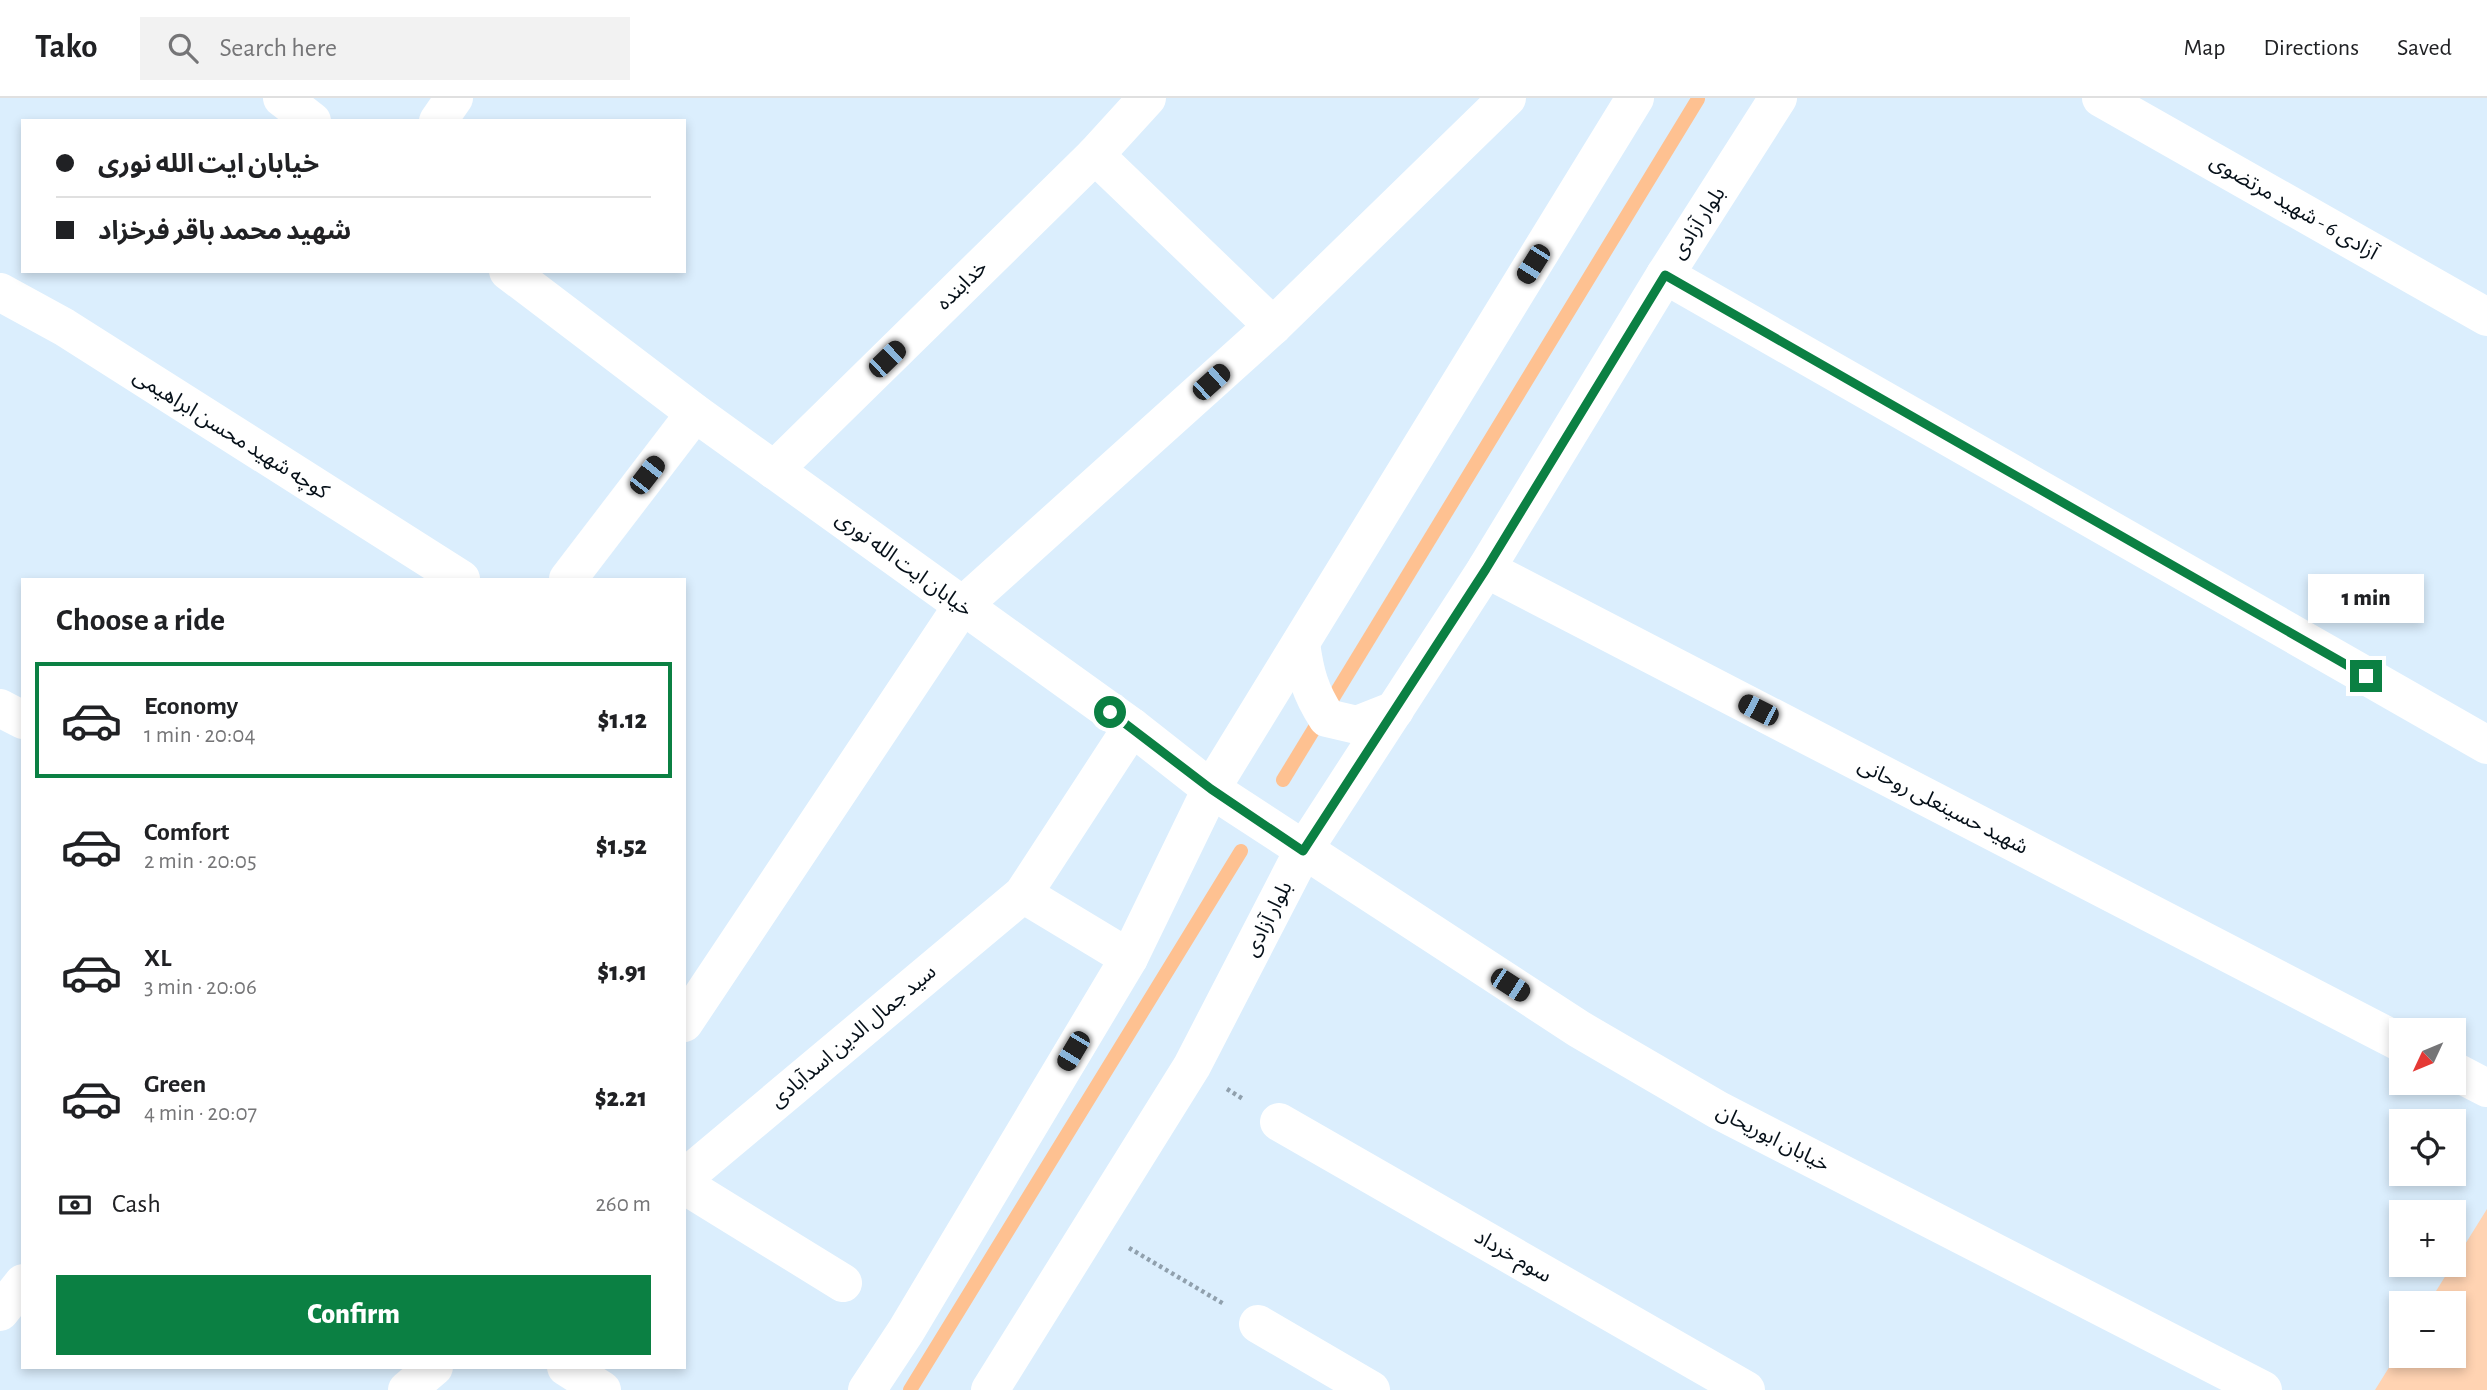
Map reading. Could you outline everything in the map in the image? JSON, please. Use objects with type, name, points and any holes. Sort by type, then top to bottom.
[{"type":"street","points":[[282,98],[309,119]]},
{"type":"street","points":[[439,119],[454,98]]},
{"type":"street","name":"خدابنده","points":[[774,470],[1095,155],[1147,98]]},
{"type":"street","points":[[686,1020],[962,606],[1273,326],[1507,98]]},
{"type":"street","points":[[867,1390],[906,1331],[1129,958],[1211,789],[1635,98]]},
{"type":"street","name":"بلوار آزادی","points":[[990,1390],[1192,1066],[1303,851],[1486,569],[1665,275],[1778,98]]},
{"type":"street","name":"آزادی 6 - شهید مرتضوی","points":[[2101,98],[2487,317]]},
{"type":"street","points":[[1095,155],[1273,326]]},
{"type":"street","name":"خیابان ایت الله نوری","points":[[511,273],[695,413],[1132,727],[1211,789],[1303,851]]},
{"type":"street","points":[[1665,275],[2487,745]]},
{"type":"street","name":"کوچه شهید محسن ابراهیمی","points":[[0,292],[64,327],[459,578]]},
{"type":"street","points":[[569,578],[695,413]]},
{"type":"street","name":"شهید حسینعلی روحانی","points":[[1486,569],[2389,1038]]},
{"type":"street","points":[[1301,643],[1306,675],[1314,698],[1327,718],[1357,725],[1395,710]]},
{"type":"street","points":[[0,708],[21,719]]},
{"type":"street","name":"سید جمال الدین اسدآبادی","points":[[686,1176],[1023,894],[1132,727]]},
{"type":"street","name":"خیابان ابوریحان","points":[[1303,851],[1579,1029],[1718,1110],[2263,1390]]},
{"type":"street","points":[[1023,894],[1129,958]]},
{"type":"street","points":[[2466,1077],[2487,1088]]},
{"type":"street","name":"سوم خرداد","points":[[1279,1122],[1746,1390]]},
{"type":"street","points":[[686,1186],[843,1283]]},
{"type":"street","points":[[0,1312],[21,1286]]},
{"type":"street","points":[[1258,1324],[1371,1390]]},
{"type":"street","points":[[407,1390],[433,1369]]},
{"type":"street","points":[[569,1369],[601,1390]]},
{"type":"path","points":[[1192,1066],[1279,1122]]},
{"type":"path","points":[[1093,1227],[1258,1324]]},
{"type":"shaded area","points":[[2487,1209],[2487,1390],[2375,1390],[2389,1367],[2466,1368],[2466,1291],[2436,1291],[2445,1277],[2466,1277],[2466,1243]]},
{"type":"waterway","points":[[1283,780],[1698,99]]},
{"type":"waterway","points":[[910,1390],[1241,851]]},
{"type":"route","points":[[1110,712],[1211,789],[1303,851],[1486,569],[1665,275],[2366,676]]}]
